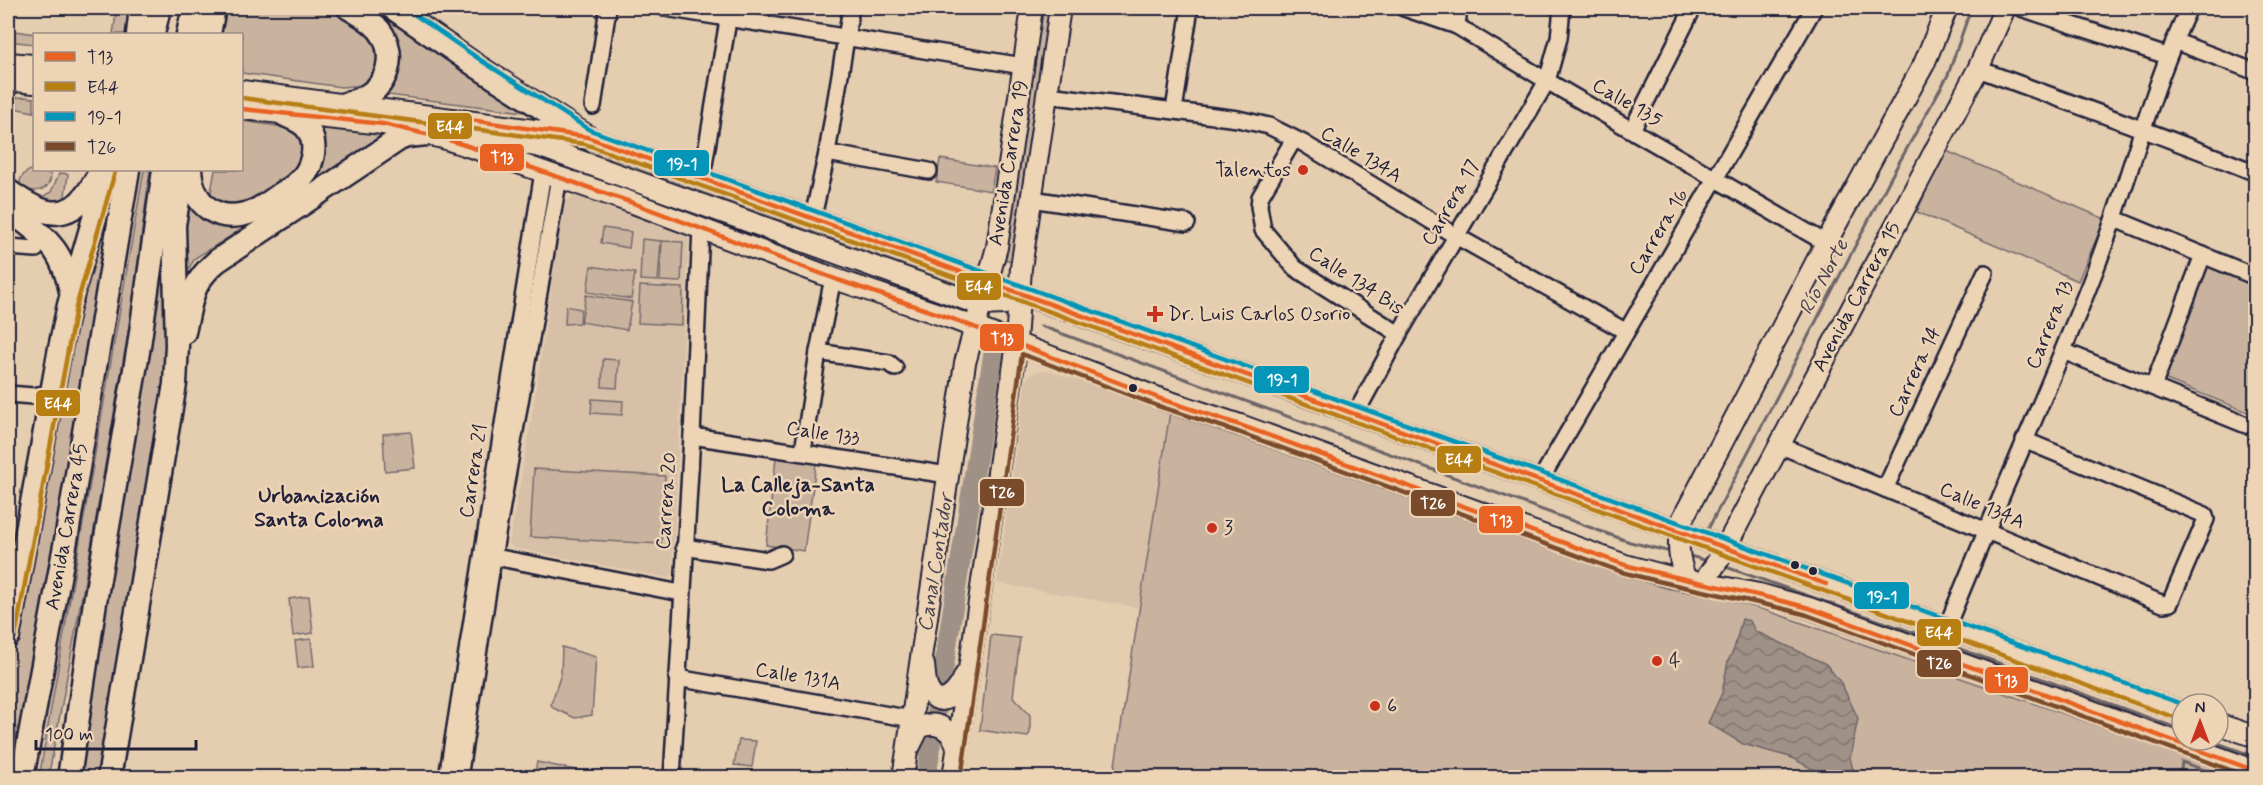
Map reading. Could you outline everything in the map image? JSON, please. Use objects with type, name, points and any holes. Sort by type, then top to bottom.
[{"type":"highway","points":[[138,33],[141,8]]},
{"type":"highway","points":[[153,33],[159,8]]},
{"type":"highway","points":[[188,33],[194,8]]},
{"type":"highway","points":[[209,33],[214,8]]},
{"type":"highway","points":[[342,105],[368,96],[381,85],[388,70],[390,57],[382,33],[373,23],[349,8]]},
{"type":"highway","points":[[393,8],[478,67],[587,137]]},
{"type":"highway","points":[[190,171],[198,198],[212,210],[230,216],[256,210],[296,184],[310,167],[313,159],[312,138],[307,128],[286,106]]},
{"type":"highway","points":[[109,777],[154,518],[177,366],[195,285],[203,274],[237,248],[399,139],[427,134]]},
{"type":"highway","points":[[8,191],[38,210],[58,213],[76,205],[86,195],[100,171]]},
{"type":"highway","name":"Avenida Carrera 45","points":[[8,636],[16,545],[72,297],[108,171]]},
{"type":"highway","name":"Avenida Carrera 45","points":[[22,777],[66,540],[128,171]]},
{"type":"highway","name":"Avenida Carrera 45","points":[[69,777],[95,602],[139,346],[164,171]]},
{"type":"highway","points":[[177,366],[174,225],[183,171]]},
{"type":"highway","points":[[8,209],[48,241],[56,251],[65,268],[72,297]]},
{"type":"main road","name":"Avenida Carrera 19","points":[[904,772],[916,723],[922,649],[965,363],[997,247],[1032,8]]},
{"type":"main road","name":"Avenida Carrera 19","points":[[953,777],[954,741],[972,652],[1016,344],[1019,291],[1060,8]]},
{"type":"main road","points":[[1695,575],[1682,535],[1683,518],[1826,243],[1924,64],[1947,8]]},
{"type":"main road","name":"Avenida Carrera 15","points":[[1695,575],[1720,550],[1779,445],[1978,69],[2005,8]]},
{"type":"main road","points":[[14,78],[33,65]]},
{"type":"main road","points":[[243,91],[286,106],[427,134],[551,174],[833,278],[974,327],[1161,399],[1262,433],[1625,565],[1695,575],[1809,608],[1941,640],[2170,708]]},
{"type":"main road","points":[[243,109],[342,105],[450,117],[587,137],[1541,479],[1941,640],[2256,771]]},
{"type":"main road","points":[[383,124],[463,133],[541,147],[981,305],[1005,304],[1019,291]]},
{"type":"main road","points":[[633,203],[682,198]]},
{"type":"main road","points":[[830,251],[833,278]]},
{"type":"main road","points":[[922,649],[928,688],[940,698],[950,698],[958,691],[972,652]]},
{"type":"main road","points":[[916,723],[941,726],[954,741]]},
{"type":"main road","points":[[2230,728],[2256,738]]},
{"type":"street","points":[[593,106],[608,8]]},
{"type":"street","points":[[665,8],[729,13],[846,37],[1023,66]]},
{"type":"street","points":[[813,217],[827,153],[851,8]]},
{"type":"street","points":[[1173,110],[1190,8]]},
{"type":"street","name":"Calle 135","points":[[1404,8],[1457,26],[1826,243]]},
{"type":"street","points":[[1457,26],[1459,8]]},
{"type":"street","name":"Carrera 17","points":[[1356,413],[1399,334],[1547,81],[1559,38],[1562,8]]},
{"type":"street","points":[[1632,130],[1694,8]]},
{"type":"street","name":"Carrera 16","points":[[1541,479],[1814,8]]},
{"type":"street","points":[[2021,8],[2167,56]]},
{"type":"street","name":"Carrera 13","points":[[1941,640],[2063,351],[2115,219],[2167,56],[2189,8]]},
{"type":"street","points":[[702,177],[729,13]]},
{"type":"street","points":[[2174,41],[2256,72]]},
{"type":"street","points":[[8,57],[33,64]]},
{"type":"street","points":[[1978,69],[2256,173]]},
{"type":"street","name":"Calle 134A","points":[[1048,94],[1238,119],[1269,126],[1456,236],[1625,331]]},
{"type":"street","name":"Calle 134 Bis","points":[[1294,139],[1260,197],[1259,206],[1263,230],[1295,268],[1399,334]]},
{"type":"street","points":[[827,153],[929,171]]},
{"type":"street","name":"Carrera 21","points":[[447,777],[489,552],[551,174]]},
{"type":"street","points":[[1032,199],[1187,223]]},
{"type":"street","points":[[2115,219],[2256,277]]},
{"type":"street","name":"Carrera 20","points":[[672,777],[692,436],[701,228]]},
{"type":"street","points":[[8,247],[36,249]]},
{"type":"street","points":[[2152,387],[2203,255]]},
{"type":"street","name":"Carrera 14","points":[[1885,489],[1985,273]]},
{"type":"street","points":[[803,451],[818,352],[833,278]]},
{"type":"street","points":[[2063,351],[2246,425]]},
{"type":"street","points":[[818,352],[889,363],[895,368]]},
{"type":"street","points":[[8,394],[33,396],[52,393]]},
{"type":"street","name":"Calle 133","points":[[692,436],[803,451],[948,475]]},
{"type":"street","name":"Calle 134A","points":[[1779,445],[2163,604],[2170,603],[2206,519],[2205,515],[2024,440]]},
{"type":"street","points":[[684,547],[768,560],[782,554]]},
{"type":"street","points":[[489,552],[681,593]]},
{"type":"street","name":"Carrera 21","points":[[459,777],[489,552]]},
{"type":"street","name":"Calle 131A","points":[[677,678],[916,723]]},
{"type":"shaded area","points":[[117,8],[134,8],[131,33],[113,33]]},
{"type":"shaded area","points":[[225,8],[337,8],[356,21],[380,47],[375,76],[365,85],[341,87],[243,73],[243,33],[221,33]]},
{"type":"shaded area","points":[[358,8],[380,8],[532,113],[380,94],[393,71]]},
{"type":"shaded area","points":[[1038,8],[1054,8],[1018,263],[1001,258]]},
{"type":"shaded area","points":[[8,30],[33,34],[33,44],[8,41]]},
{"type":"shaded area","points":[[8,98],[33,98],[33,112],[8,107]]},
{"type":"shaded area","points":[[243,121],[284,127],[299,137],[303,150],[300,162],[291,177],[240,208],[209,203],[215,171],[243,171]]},
{"type":"shaded area","points":[[311,127],[387,132],[244,228],[195,258],[182,280],[187,196],[214,222],[313,175]]},
{"type":"shaded area","points":[[562,135],[976,279],[972,293],[538,137]]},
{"type":"shaded area","points":[[469,136],[539,150],[641,189],[636,197]]},
{"type":"shaded area","points":[[1944,150],[2105,219],[2078,281],[1917,212]]},
{"type":"shaded area","points":[[940,159],[995,168],[991,191],[936,182]]},
{"type":"shaded area","points":[[33,168],[33,171],[45,171],[51,175],[50,181],[44,188],[29,190],[20,185],[22,176]]},
{"type":"shaded area","points":[[121,171],[14,777],[8,778],[8,671],[75,304]]},
{"type":"shaded area","points":[[144,171],[150,171],[131,316],[89,558],[49,774],[40,772]]},
{"type":"shaded area","points":[[59,174],[68,175],[64,202],[58,203],[40,198],[51,192]]},
{"type":"shaded area","points":[[578,196],[683,233],[689,240],[672,574],[669,578],[513,548],[509,544],[531,421],[564,204],[570,198]]},
{"type":"shaded area","points":[[667,201],[824,254],[826,260],[821,266],[661,206]]},
{"type":"shaded area","points":[[603,228],[631,232],[629,248],[601,243]]},
{"type":"shaded area","points":[[642,239],[661,241],[658,281],[640,280]]},
{"type":"shaded area","points":[[662,241],[683,242],[681,282],[660,281]]},
{"type":"shaded area","points":[[163,244],[169,245],[168,379],[104,777],[78,778]]},
{"type":"shaded area","points":[[2205,262],[2255,284],[2255,415],[2159,377]]},
{"type":"shaded area","points":[[837,263],[970,307],[967,317],[841,272],[835,268]]},
{"type":"shaded area","points":[[591,266],[635,273],[631,299],[587,292]]},
{"type":"shaded area","points":[[640,286],[683,288],[682,325],[638,323]]},
{"type":"shaded area","points":[[586,295],[632,302],[627,330],[581,322]]},
{"type":"shaded area","points":[[566,306],[581,309],[580,323],[565,324]]},
{"type":"shaded area","points":[[603,359],[619,360],[617,388],[602,387]]},
{"type":"shaded area","points":[[1049,371],[1170,412],[1140,608],[997,583],[1026,379],[1031,374]]},
{"type":"shaded area","points":[[592,399],[623,401],[622,415],[591,413]]},
{"type":"shaded area","points":[[1170,412],[1634,576],[1762,609],[2245,777],[1113,778]]},
{"type":"shaded area","points":[[411,432],[415,468],[385,471],[383,434]]},
{"type":"shaded area","points":[[776,458],[816,464],[804,551],[766,545]]},
{"type":"shaded area","points":[[534,469],[665,476],[661,544],[530,537]]},
{"type":"shaded area","points":[[309,596],[313,633],[293,636],[289,599]]},
{"type":"shaded area","points":[[991,635],[1020,638],[1013,697],[1030,715],[1030,733],[1027,737],[980,730]]},
{"type":"shaded area","points":[[311,639],[314,666],[298,668],[295,641]]},
{"type":"shaded area","points":[[562,647],[596,657],[592,715],[575,718],[553,708],[551,704],[561,674]]},
{"type":"shaded area","points":[[739,740],[756,741],[752,767],[734,765]]},
{"type":"shaded area","points":[[537,762],[609,777],[534,777]]},
{"type":"water","points":[[1742,619],[1750,621],[1755,631],[1826,664],[1841,683],[1858,718],[1850,758],[1855,777],[1825,777],[1790,757],[1743,744],[1708,723],[1722,693],[1728,661],[1734,649]]},
{"type":"waterway","name":"Río Norte","points":[[1706,533],[1891,177],[1948,75],[1971,8]]},
{"type":"waterway","points":[[1041,326],[1630,542],[1671,552]]},
{"type":"waterway","name":"Canal Contador","points":[[926,778],[993,356]]},
{"type":"waterway","points":[[1686,555],[1708,561]]},
{"type":"waterway","points":[[1723,566],[1935,640]]},
{"type":"waterway","points":[[1944,643],[2170,726]]},
{"type":"waterway","points":[[2230,748],[2256,757]]},
{"type":"waterway","points":[[2181,770],[2182,762],[2226,778]]},
{"type":"transit line","name":"19-1","points":[[405,8],[482,61],[590,130],[2170,700]]},
{"type":"transit line","name":"E44","points":[[243,98],[585,144],[2170,716]]},
{"type":"transit line","name":"T13","points":[[243,109],[383,124],[443,138],[492,154],[633,203],[838,280],[953,319],[1161,399],[1240,425],[1625,565],[1809,608],[2256,771]]},
{"type":"transit line","name":"T13","points":[[443,116],[587,137],[1826,584]]},
{"type":"transit line","name":"E44","points":[[15,637],[76,307],[115,172]]},
{"type":"transit line","name":"T26","points":[[961,778],[1022,354],[1158,406],[1238,432],[1622,572],[1807,615],[2252,778]]},
{"type":"place","name":"Talentos","points":[[1303,170]]},
{"type":"place","name":"Dr. Luis Carlos Osorio","points":[[1155,314]]},
{"type":"place","name":"3","points":[[1212,528]]},
{"type":"place","name":"4","points":[[1657,661]]},
{"type":"place","name":"6","points":[[1375,706]]},
{"type":"district","name":"La Calleja-Santa Coloma","points":[[798,497]]},
{"type":"district","name":"Urbanización Santa Coloma","points":[[319,508]]}]
